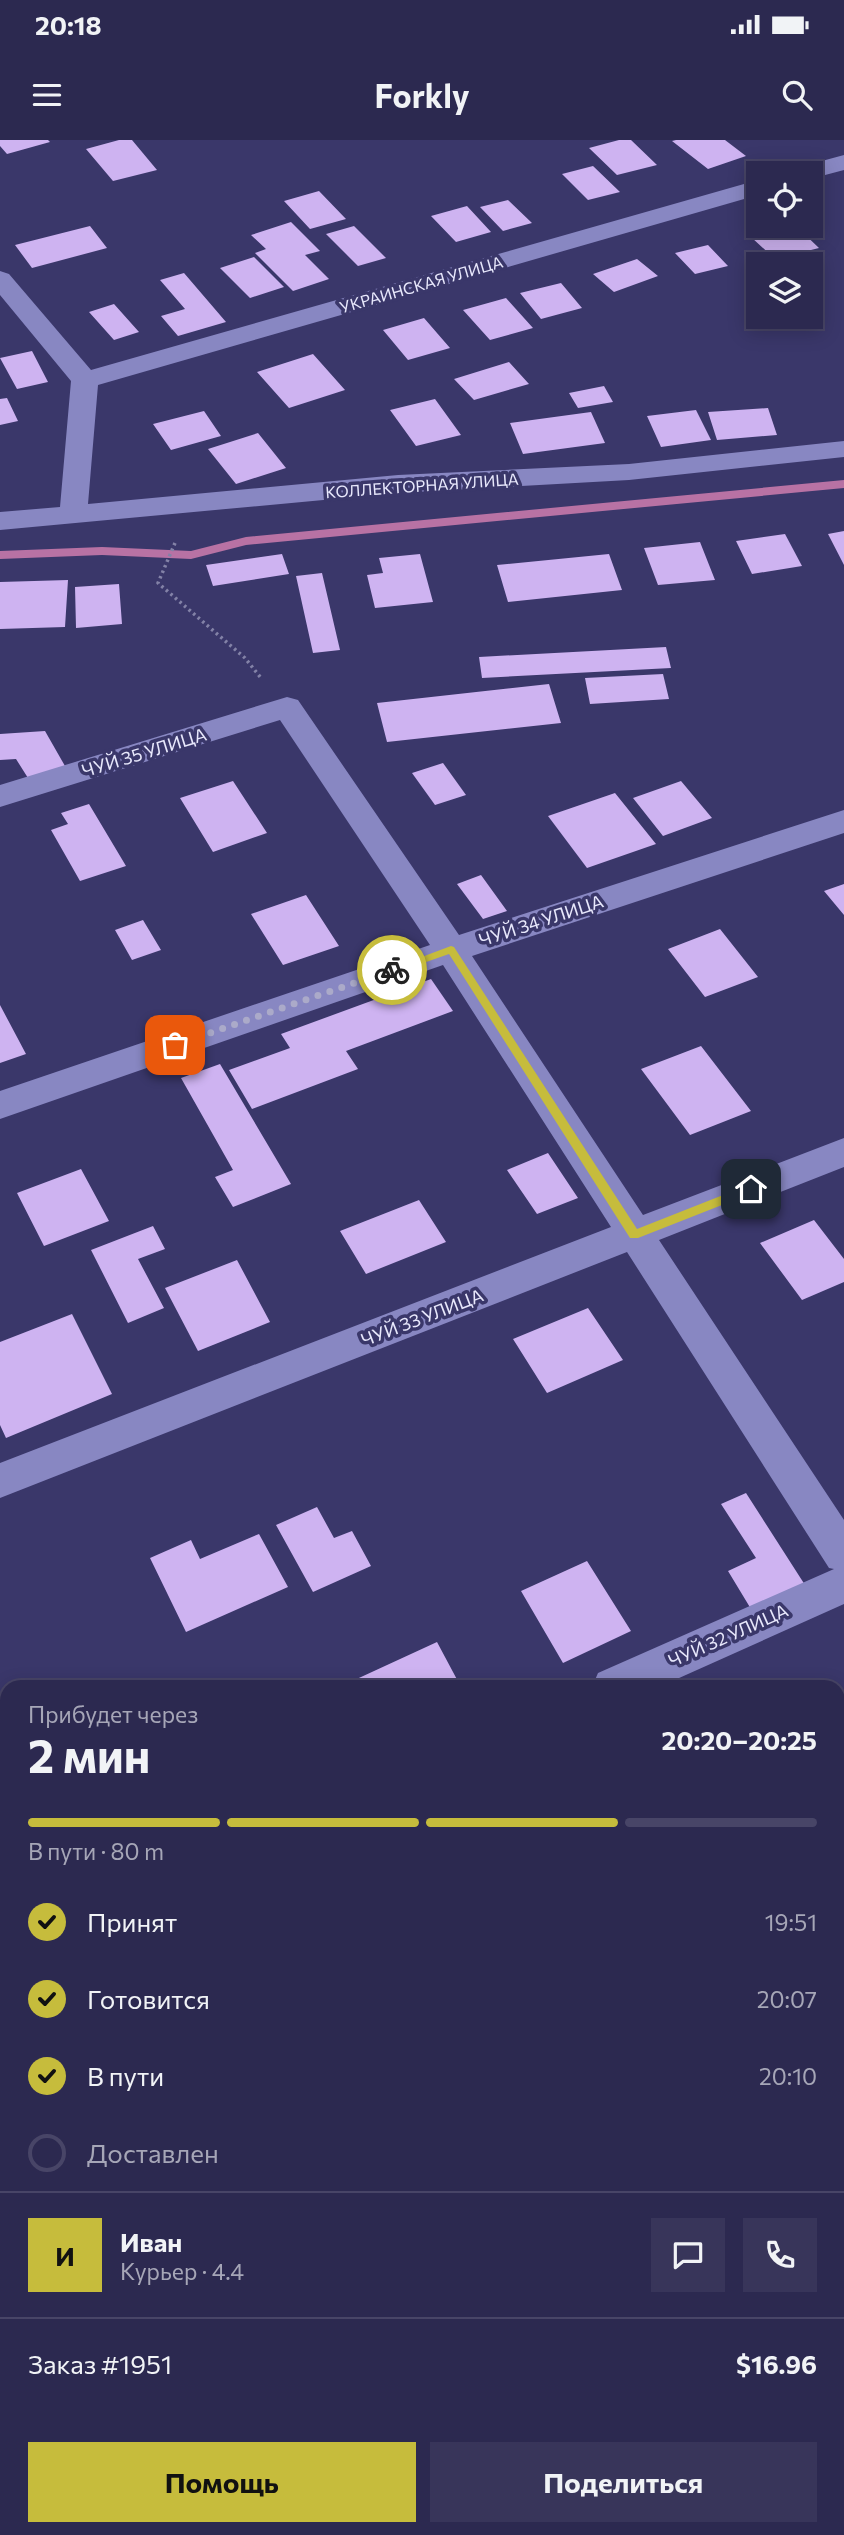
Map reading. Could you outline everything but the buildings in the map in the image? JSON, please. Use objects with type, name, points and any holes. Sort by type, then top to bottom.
[{"type":"street","points":[[823,168],[844,162]]},
{"type":"street","name":"УКРАИНСКАЯ УЛИЦА","points":[[85,380],[746,190]]},
{"type":"street","points":[[0,279],[85,380],[73,515]]},
{"type":"street","name":"КОЛЛЕКТОРНАЯ УЛИЦА","points":[[0,521],[398,484],[629,472],[844,449]]},
{"type":"street","points":[[287,708],[451,950],[844,1555]]},
{"type":"street","name":"ЧУЙ 35 УЛИЦА","points":[[0,796],[287,708]]},
{"type":"street","name":"ЧУЙ 34 УЛИЦА","points":[[0,1105],[451,950],[844,821]]},
{"type":"street","name":"ЧУЙ 33 УЛИЦА","points":[[0,1481],[844,1152]]},
{"type":"street","name":"ЧУЙ 32 УЛИЦА","points":[[629,1680],[844,1584]]},
{"type":"path","points":[[191,504],[158,583],[245,658],[287,708]]},
{"type":"waterway","points":[[0,555],[102,551],[191,555],[246,541],[844,484]]},
{"type":"way so far","points":[[175,1045],[392,970]]},
{"type":"route","points":[[392,970],[451,950],[634,1235],[751,1189]]}]
